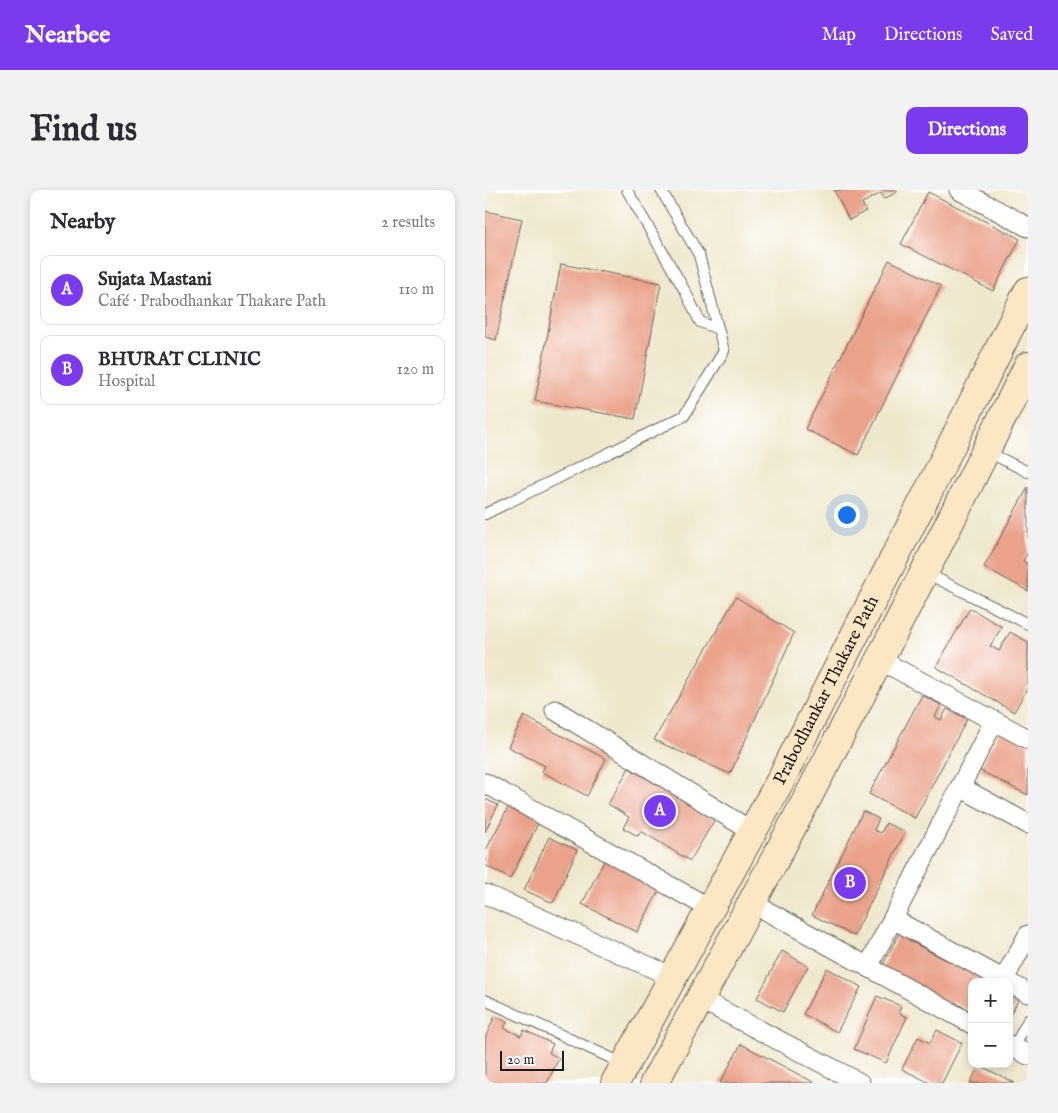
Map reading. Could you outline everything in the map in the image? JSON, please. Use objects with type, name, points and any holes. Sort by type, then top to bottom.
[{"type":"main road","name":"Prabodhankar Thakare Path","points":[[620,1074],[779,783],[930,488],[1028,291]]},
{"type":"main road","name":"Prabodhankar Thakare Path","points":[[654,1083],[752,903],[880,660],[1028,366]]},
{"type":"main road","points":[[779,783],[807,799]]},
{"type":"street","points":[[959,190],[1028,227]]},
{"type":"street","points":[[880,660],[1028,739]]},
{"type":"street","points":[[555,710],[753,832]]},
{"type":"street","points":[[868,967],[994,721]]},
{"type":"street","points":[[485,783],[711,909]]},
{"type":"street","points":[[960,787],[1028,824]]},
{"type":"street","points":[[485,894],[673,977]]},
{"type":"street","points":[[752,903],[970,1023]]},
{"type":"street","points":[[893,919],[1001,978]]},
{"type":"street","points":[[1008,978],[1028,935]]},
{"type":"street","points":[[1013,984],[1028,993]]},
{"type":"street","points":[[700,999],[860,1083]]},
{"type":"lane","points":[[627,190],[701,322],[718,329]]},
{"type":"lane","points":[[485,514],[684,416],[724,351],[699,255],[661,190]]},
{"type":"lane","points":[[986,451],[1028,472]]},
{"type":"lane","points":[[924,572],[1028,624]]},
{"type":"lane","points":[[485,1000],[620,1074]]},
{"type":"lane","points":[[1017,1049],[1028,1020]]},
{"type":"building","points":[[834,190],[896,190],[897,192],[884,199],[881,193],[862,203],[866,211],[849,220]]},
{"type":"building","points":[[928,192],[1020,239],[993,291],[901,244]]},
{"type":"building","points":[[485,211],[522,219],[496,340],[485,337]]},
{"type":"building","points":[[889,260],[941,286],[858,455],[805,429]]},
{"type":"building","points":[[561,264],[661,283],[635,419],[535,401]]},
{"type":"building","points":[[1028,487],[1028,552],[1023,561],[1028,564],[1028,591],[984,567]]},
{"type":"building","points":[[736,597],[794,633],[730,774],[654,740]]},
{"type":"building","points":[[970,608],[1002,627],[990,646],[999,651],[1010,632],[1028,642],[1028,687],[1014,712],[936,667]]},
{"type":"building","points":[[922,695],[941,705],[935,717],[941,720],[947,709],[967,719],[915,818],[869,794]]},
{"type":"building","points":[[524,716],[606,759],[587,796],[542,772],[545,766],[508,747]]},
{"type":"building","points":[[1001,728],[1028,746],[1028,795],[979,770]]},
{"type":"building","points":[[629,768],[715,819],[690,861],[641,831],[638,836],[623,828],[629,817],[608,804]]},
{"type":"building","points":[[485,799],[498,805],[485,832]]},
{"type":"building","points":[[511,802],[541,818],[510,879],[485,865],[485,852]]},
{"type":"building","points":[[863,811],[879,819],[874,830],[881,833],[886,823],[905,832],[854,936],[812,915]]},
{"type":"building","points":[[549,837],[577,850],[553,903],[524,890]]},
{"type":"building","points":[[605,859],[662,885],[637,932],[582,904]]},
{"type":"building","points":[[901,929],[911,935],[908,940],[948,961],[951,956],[987,978],[968,978],[968,1010],[954,1002],[951,1006],[881,969]]},
{"type":"building","points":[[782,951],[808,966],[783,1012],[757,998]]},
{"type":"building","points":[[827,968],[861,987],[837,1032],[803,1014]]},
{"type":"building","points":[[1013,989],[1022,993],[1013,1010]]},
{"type":"building","points":[[877,996],[901,1006],[899,1013],[907,1017],[886,1063],[854,1049]]},
{"type":"building","points":[[495,1016],[507,1022],[504,1028],[521,1036],[524,1030],[553,1044],[549,1053],[559,1058],[547,1083],[485,1083],[485,1038]]},
{"type":"building","points":[[937,1030],[962,1043],[942,1083],[930,1083],[902,1069],[918,1037],[930,1043]]},
{"type":"building","points":[[741,1044],[815,1083],[720,1083]]},
{"type":"building","points":[[978,1068],[985,1068],[1015,1083],[970,1083]]},
{"type":"place","name":"Sujata Mastani","points":[[660,811]]},
{"type":"place","name":"BHURAT CLINIC","points":[[850,883]]}]
